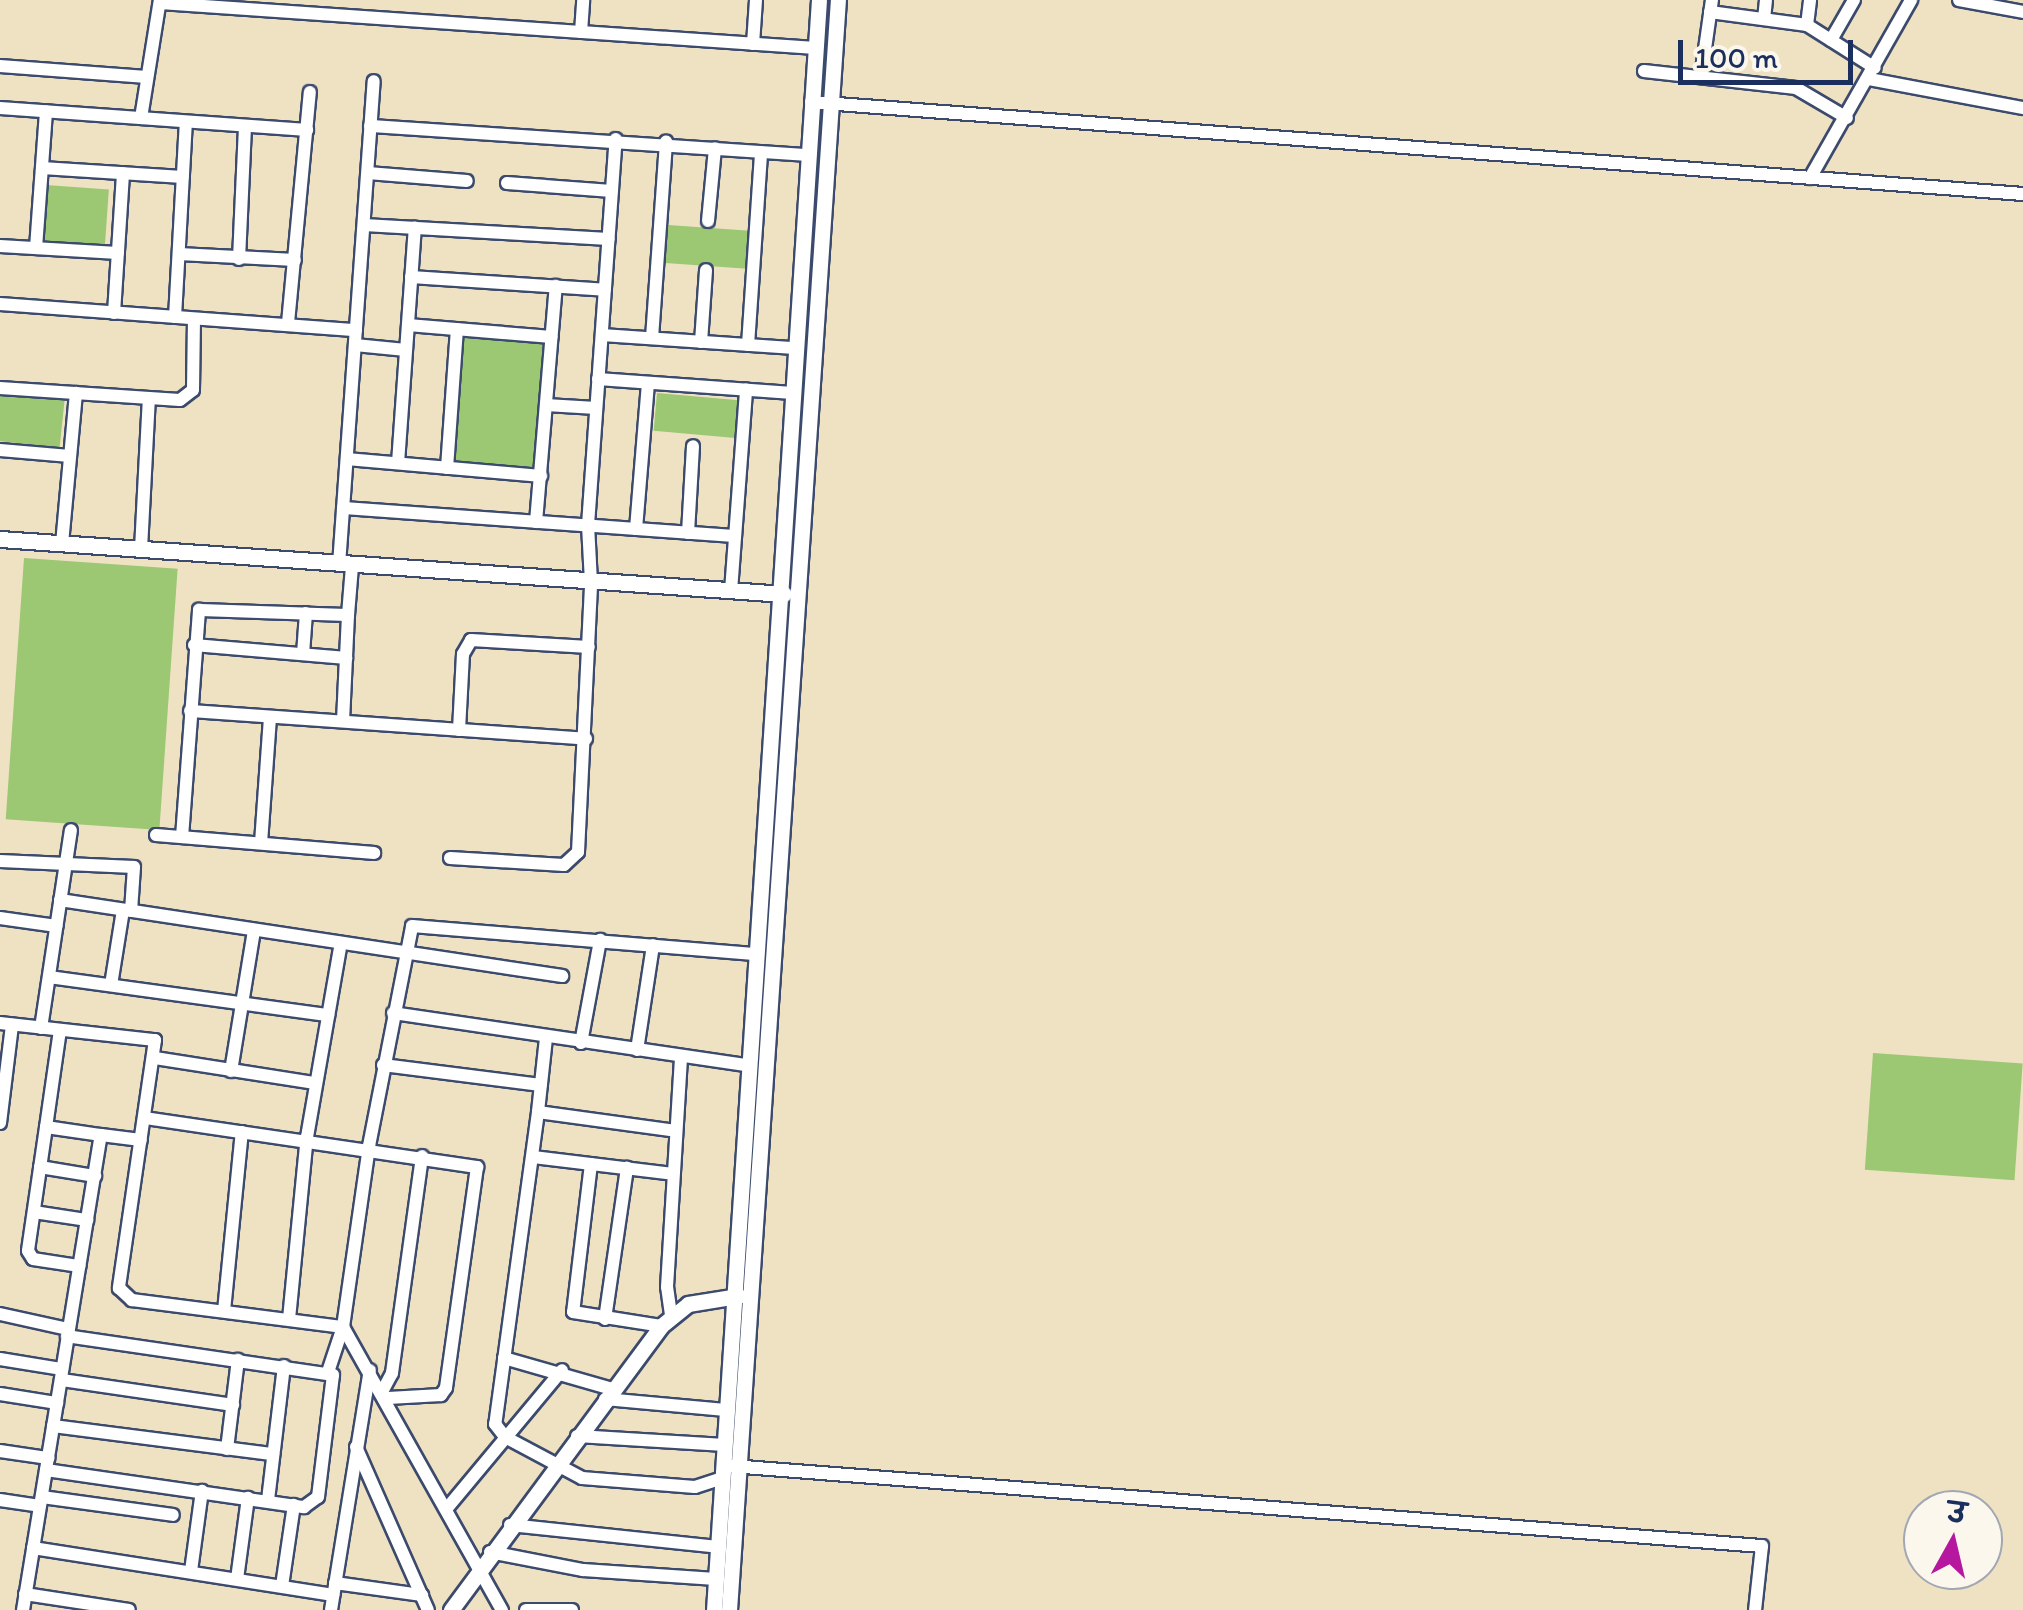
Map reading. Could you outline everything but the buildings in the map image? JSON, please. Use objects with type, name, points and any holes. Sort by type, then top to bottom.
[{"type":"street","points":[[581,32],[583,0]]},
{"type":"street","points":[[753,44],[756,0]]},
{"type":"street","points":[[729,1610],[729,1470],[724,1445],[730,1296],[819,0]]},
{"type":"street","points":[[714,1610],[718,1547],[752,1297],[838,0]]},
{"type":"street","points":[[1764,20],[1766,0]]},
{"type":"street","points":[[1807,25],[1810,0]]},
{"type":"street","points":[[1832,40],[1854,0]]},
{"type":"street","points":[[1810,178],[1911,0]]},
{"type":"street","points":[[1959,0],[2023,12]]},
{"type":"street","points":[[141,118],[160,1],[815,48]]},
{"type":"street","points":[[1701,77],[1711,6],[1764,20],[1807,25],[1872,73],[2023,108]]},
{"type":"street","points":[[0,66],[148,77]]},
{"type":"street","points":[[1644,71],[1796,88],[1846,118]]},
{"type":"street","points":[[343,722],[348,614],[344,508],[374,81]]},
{"type":"street","points":[[288,323],[310,92]]},
{"type":"street","points":[[0,108],[307,130]]},
{"type":"street","points":[[811,110],[2023,194]]},
{"type":"street","points":[[36,248],[46,112]]},
{"type":"street","points":[[175,317],[186,122]]},
{"type":"street","points":[[239,259],[244,126]]},
{"type":"street","points":[[370,126],[666,141],[810,155]]},
{"type":"street","points":[[450,858],[573,861],[586,739],[591,582],[588,525],[616,138]]},
{"type":"street","points":[[652,338],[666,141]]},
{"type":"street","points":[[708,221],[714,148]]},
{"type":"street","points":[[748,345],[761,152]]},
{"type":"street","points":[[42,168],[183,177]]},
{"type":"street","points":[[114,313],[123,173]]},
{"type":"street","points":[[368,174],[467,181]]},
{"type":"street","points":[[508,183],[612,191]]},
{"type":"street","points":[[364,225],[609,239]]},
{"type":"street","points":[[398,464],[415,228]]},
{"type":"street","points":[[0,246],[118,253]]},
{"type":"street","points":[[179,254],[295,260]]},
{"type":"street","points":[[701,342],[706,270]]},
{"type":"street","points":[[412,276],[605,290]]},
{"type":"street","points":[[536,522],[556,286]]},
{"type":"street","points":[[0,304],[356,330]]},
{"type":"street","points":[[0,388],[189,397],[194,318]]},
{"type":"street","points":[[408,325],[552,337]]},
{"type":"street","points":[[447,468],[457,329]]},
{"type":"street","points":[[602,334],[795,348]]},
{"type":"street","points":[[355,346],[406,350]]},
{"type":"street","points":[[598,380],[792,393]]},
{"type":"street","points":[[636,529],[648,383]]},
{"type":"street","points":[[731,591],[746,390]]},
{"type":"street","points":[[62,544],[76,393]]},
{"type":"street","points":[[142,549],[149,398]]},
{"type":"street","points":[[546,405],[596,408]]},
{"type":"street","points":[[688,532],[693,446]]},
{"type":"street","points":[[0,450],[70,456]]},
{"type":"street","points":[[347,459],[541,476]]},
{"type":"street","points":[[344,508],[735,536]]},
{"type":"street","points":[[0,539],[799,595]]},
{"type":"street","points":[[182,837],[196,616],[204,607],[348,614]]},
{"type":"street","points":[[303,654],[306,613]]},
{"type":"street","points":[[458,730],[462,654],[471,640],[589,647]]},
{"type":"street","points":[[194,645],[346,658]]},
{"type":"street","points":[[190,711],[586,739]]},
{"type":"street","points":[[261,844],[270,716]]},
{"type":"street","points":[[42,1028],[70,830]]},
{"type":"street","points":[[156,835],[374,853]]},
{"type":"street","points":[[0,861],[134,867],[111,986]]},
{"type":"street","points":[[60,900],[562,976]]},
{"type":"street","points":[[0,918],[56,926]]},
{"type":"street","points":[[328,1372],[344,1328],[369,1146],[408,932],[418,924],[754,954]]},
{"type":"street","points":[[231,1071],[254,930]]},
{"type":"street","points":[[582,1043],[600,940]]},
{"type":"street","points":[[289,1320],[307,1137],[341,943]]},
{"type":"street","points":[[638,1050],[653,945]]},
{"type":"street","points":[[49,977],[328,1015]]},
{"type":"street","points":[[393,1014],[746,1066]]},
{"type":"street","points":[[0,1123],[6,1024],[155,1040],[156,1058],[119,1288],[132,1300],[344,1328],[448,1507],[485,1559],[502,1610]]},
{"type":"street","points":[[60,1030],[30,1256],[79,1266]]},
{"type":"street","points":[[546,1038],[495,1424],[505,1437],[554,1466],[582,1478],[695,1487],[729,1470],[1762,1546],[1755,1610]]},
{"type":"street","points":[[666,1321],[682,1056]]},
{"type":"street","points":[[156,1058],[315,1082]]},
{"type":"street","points":[[384,1065],[541,1085]]},
{"type":"street","points":[[538,1112],[676,1130]]},
{"type":"street","points":[[144,1118],[307,1137],[472,1164],[478,1172],[446,1388],[441,1395],[385,1394]]},
{"type":"street","points":[[46,1127],[141,1140]]},
{"type":"street","points":[[224,1311],[242,1132]]},
{"type":"street","points":[[23,1610],[101,1135]]},
{"type":"street","points":[[385,1394],[392,1373],[422,1156]]},
{"type":"street","points":[[533,1157],[673,1174]]},
{"type":"street","points":[[591,1164],[572,1307],[605,1319],[666,1321]]},
{"type":"street","points":[[40,1167],[95,1176]]},
{"type":"street","points":[[605,1319],[627,1168]]},
{"type":"street","points":[[34,1212],[87,1220]]},
{"type":"street","points":[[451,1610],[510,1525],[666,1321],[688,1304],[730,1296],[752,1297]]},
{"type":"street","points":[[0,1314],[68,1332],[328,1372],[334,1380],[318,1496],[312,1506],[47,1464],[0,1450]]},
{"type":"street","points":[[504,1358],[562,1370],[608,1394],[726,1410]]},
{"type":"street","points":[[0,1359],[233,1404]]},
{"type":"street","points":[[227,1448],[238,1360]]},
{"type":"street","points":[[268,1500],[284,1366]]},
{"type":"street","points":[[331,1610],[370,1370]]},
{"type":"street","points":[[448,1507],[562,1370]]},
{"type":"street","points":[[0,1394],[57,1403]]},
{"type":"street","points":[[53,1426],[272,1454]]},
{"type":"street","points":[[577,1436],[724,1445]]},
{"type":"street","points":[[355,1445],[428,1610]]},
{"type":"street","points":[[191,1571],[202,1491]]},
{"type":"street","points":[[236,1579],[248,1498]]},
{"type":"street","points":[[0,1500],[173,1515]]},
{"type":"street","points":[[282,1586],[294,1505]]},
{"type":"street","points":[[510,1525],[718,1547]]},
{"type":"street","points":[[33,1548],[282,1586],[422,1595]]},
{"type":"street","points":[[485,1559],[716,1579]]},
{"type":"street","points":[[25,1594],[128,1610]]},
{"type":"street","points":[[526,1610],[572,1610]]},
{"type":"green space","points":[[46,185],[109,189],[105,246],[42,242]]},
{"type":"green space","points":[[668,225],[750,231],[747,269],[665,263]]},
{"type":"green space","points":[[462,335],[546,342],[535,468],[451,461]]},
{"type":"green space","points":[[0,393],[65,400],[60,448],[0,441]]},
{"type":"green space","points":[[657,393],[739,400],[735,438],[654,431]]},
{"type":"green space","points":[[24,558],[178,569],[159,830],[6,819]]},
{"type":"green space","points":[[1873,1053],[2023,1063],[2014,1180],[1865,1170]]}]
